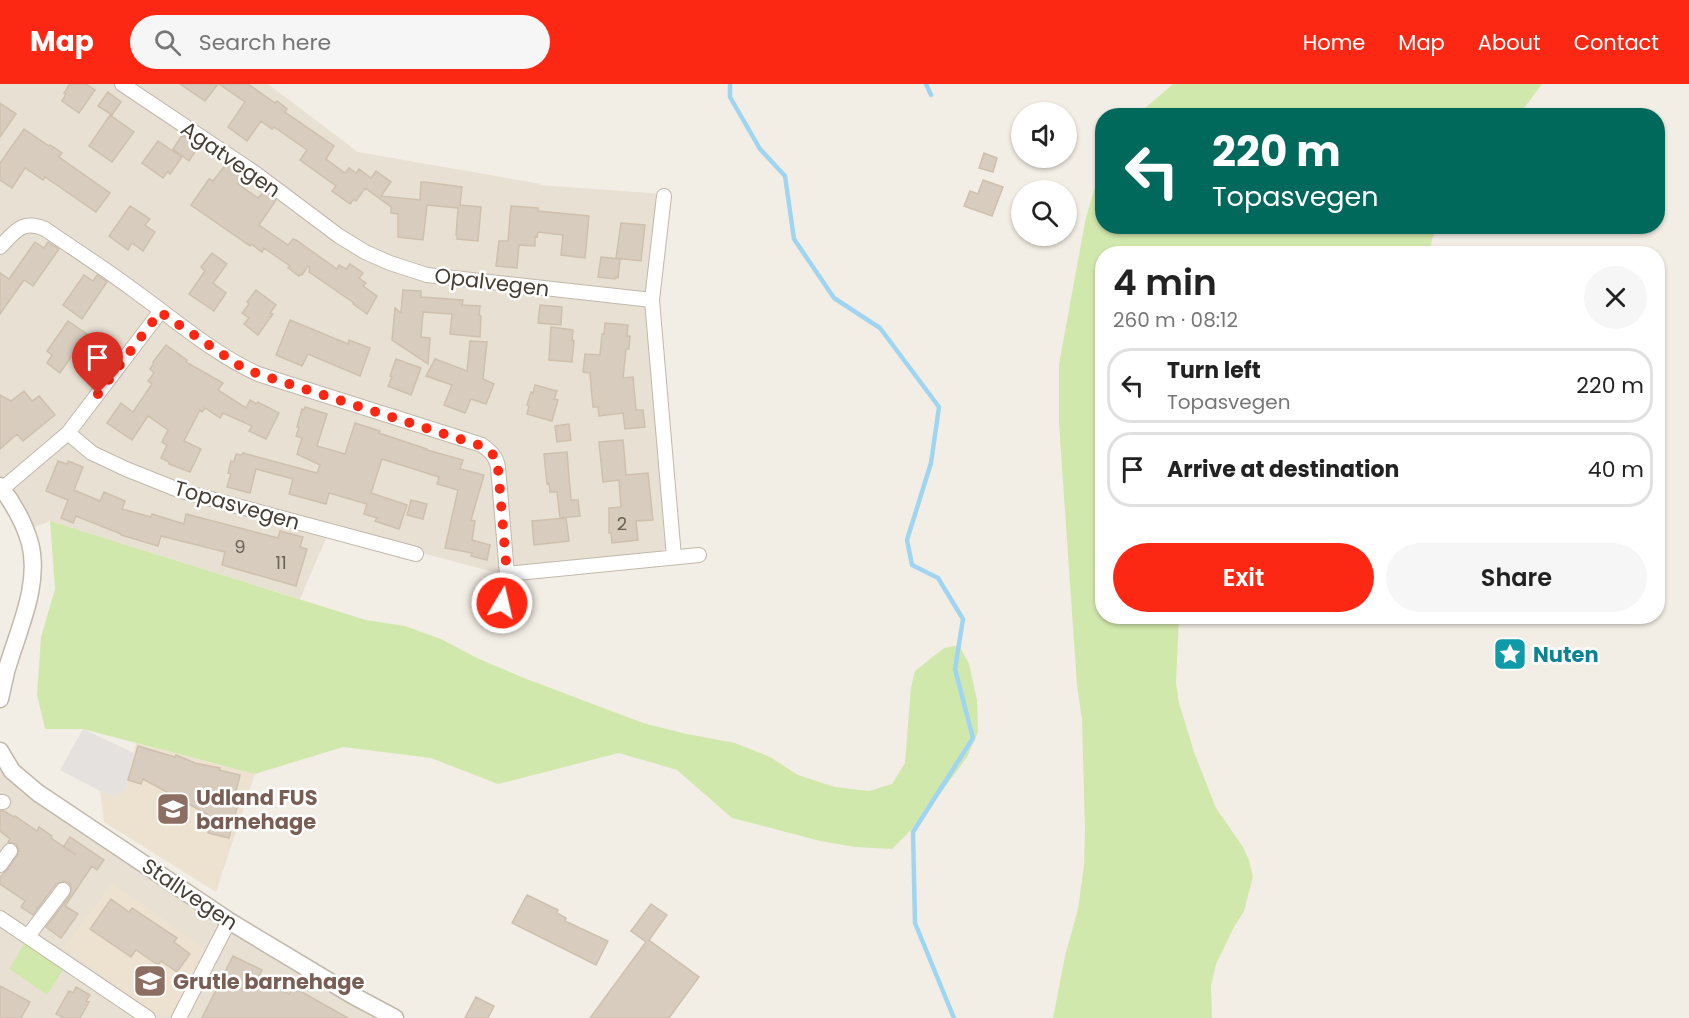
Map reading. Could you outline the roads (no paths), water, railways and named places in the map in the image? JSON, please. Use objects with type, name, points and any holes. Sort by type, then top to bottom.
[{"type":"street","name":"Agatvegen","points":[[122,84],[255,173],[339,236]]},
{"type":"street","points":[[664,196],[652,300],[674,557]]},
{"type":"street","points":[[0,247],[28,224],[45,228],[134,290],[160,312],[240,366],[258,374],[489,450],[496,457],[498,468],[507,574],[502,603]]},
{"type":"street","name":"Opalvegen","points":[[339,236],[365,252],[427,275],[652,300]]},
{"type":"street","points":[[0,699],[27,605],[32,562],[31,544],[24,526],[17,510],[1,487],[68,433],[160,312]]},
{"type":"street","name":"Topasvegen","points":[[68,433],[92,453],[181,491],[416,554]]},
{"type":"street","points":[[507,574],[699,555]]},
{"type":"street","name":"Stallvegen","points":[[0,751],[12,771],[38,794],[229,921],[395,1018]]},
{"type":"street","points":[[0,865],[10,851]]},
{"type":"street","points":[[28,936],[63,890]]},
{"type":"street","points":[[0,918],[148,1018]]},
{"type":"street","points":[[179,1018],[229,921]]},
{"type":"waterway","points":[[730,84],[730,97],[760,149],[785,176],[794,239],[834,298],[880,328],[939,407],[931,463],[907,540],[912,565],[938,578],[963,619],[955,669],[973,738],[913,832],[915,923],[954,1018]]},
{"type":"waterway","points":[[926,84],[931,95]]},
{"type":"place","name":"Nuten","points":[[1510,654]]},
{"type":"place","name":"Udland FUS barnehage","points":[[173,809]]},
{"type":"place","name":"Grutle barnehage","points":[[150,981]]}]
